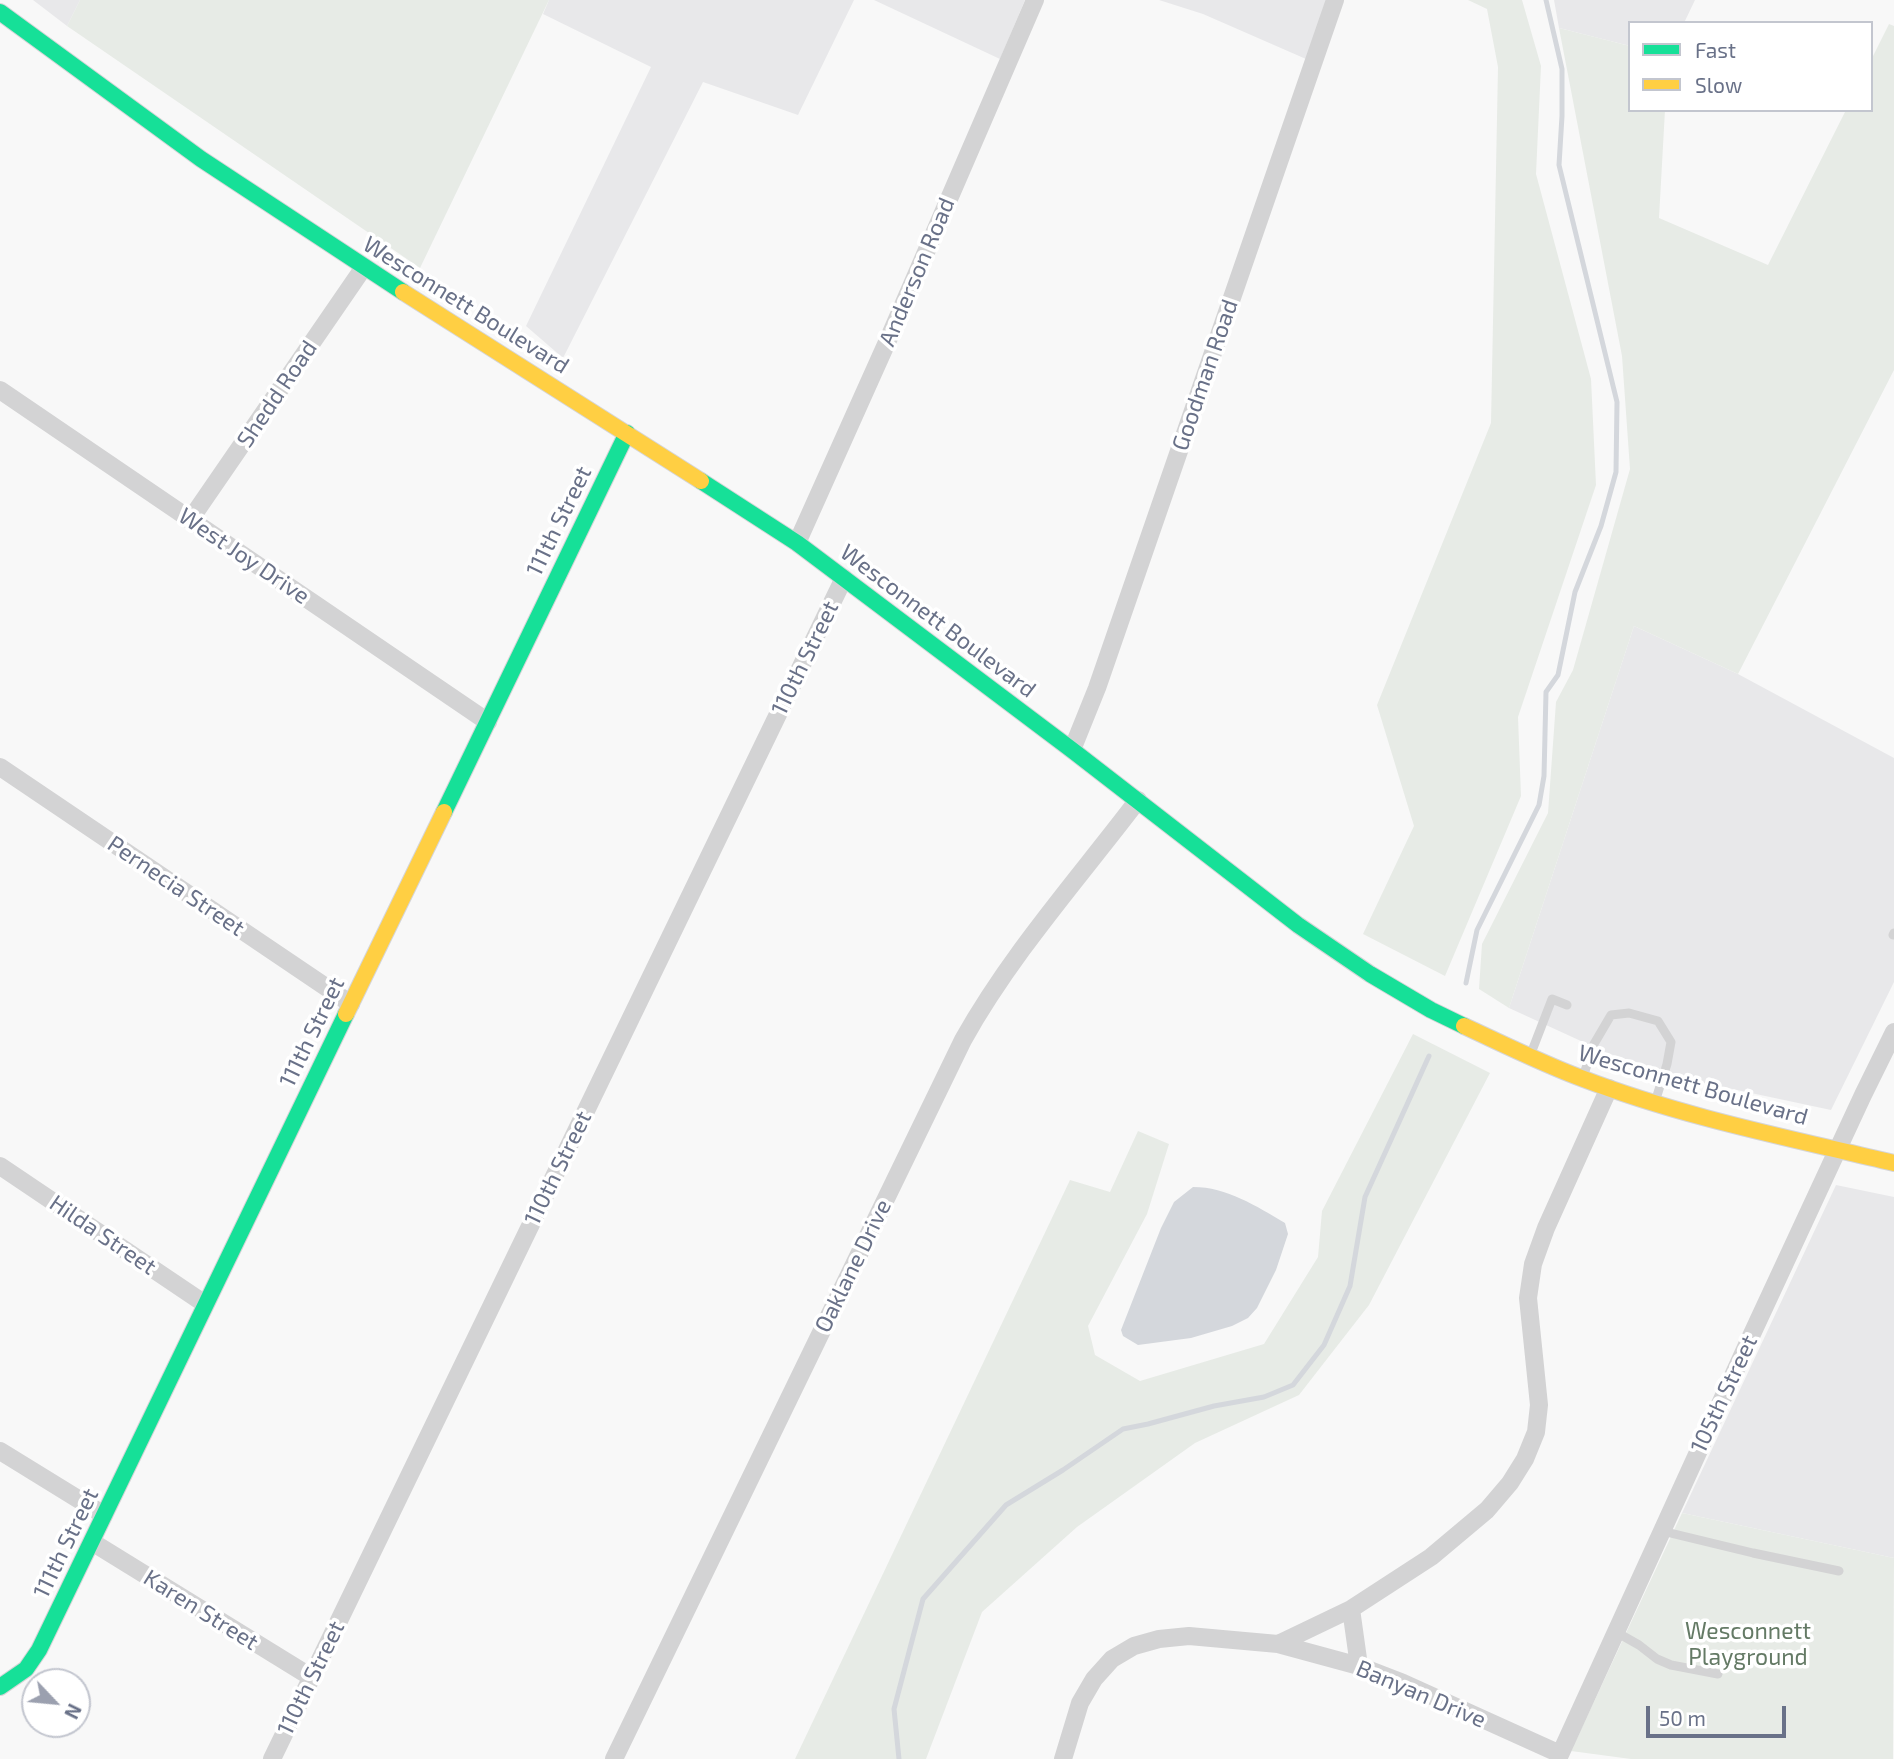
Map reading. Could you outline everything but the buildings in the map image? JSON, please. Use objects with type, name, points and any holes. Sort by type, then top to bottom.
[{"type":"street","name":"Anderson Road","points":[[796,543],[888,340],[1035,0]]},
{"type":"street","name":"Goodman Road","points":[[1072,750],[1097,688],[1335,0]]},
{"type":"street","name":"Wesconnett Boulevard","points":[[0,12],[201,159],[364,267],[796,543],[1138,800],[1298,925],[1370,974],[1431,1010],[1529,1058],[1582,1079],[1727,1124],[1894,1163]]},
{"type":"street","name":"Shedd Road","points":[[190,520],[364,267]]},
{"type":"street","name":"West Joy Drive","points":[[0,390],[488,722]]},
{"type":"street","name":"111th Street","points":[[0,1687],[26,1669],[39,1650],[627,433]]},
{"type":"street","name":"110th Street","points":[[272,1759],[844,578]]},
{"type":"street","name":"Pernecia Street","points":[[0,767],[351,1004]]},
{"type":"street","name":"Oaklane Drive","points":[[614,1759],[963,1040],[1010,964],[1138,800]]},
{"type":"street","name":"105th Street","points":[[1559,1757],[1894,1032]]},
{"type":"street","points":[[1278,1644],[1350,1609],[1431,1558],[1487,1510],[1510,1483],[1525,1459],[1536,1432],[1539,1405],[1528,1298],[1533,1264],[1546,1228],[1609,1088]]},
{"type":"street","name":"Hilda Street","points":[[0,1166],[205,1304]]},
{"type":"street","points":[[0,1451],[104,1516]]},
{"type":"street","name":"Karen Street","points":[[92,1542],[311,1677]]},
{"type":"street","points":[[1350,1609],[1359,1666]]},
{"type":"street","name":"Banyan Drive","points":[[1063,1759],[1080,1703],[1094,1679],[1112,1659],[1134,1646],[1158,1639],[1189,1636],[1278,1644],[1359,1666],[1403,1683],[1559,1757]]},
{"type":"lane","points":[[1529,1058],[1552,999],[1567,1005]]},
{"type":"lane","points":[[1582,1079],[1594,1044],[1611,1015],[1629,1013],[1658,1021],[1671,1042],[1655,1103]]},
{"type":"lane","points":[[1662,1531],[1839,1571]]},
{"type":"lane","points":[[1616,1632],[1664,1662],[1718,1674]]},
{"type":"shaded area","points":[[33,0],[80,0],[67,26]]},
{"type":"shaded area","points":[[549,0],[854,0],[798,115],[703,82],[563,358],[526,326],[651,67],[543,14]]},
{"type":"shaded area","points":[[874,0],[1025,0],[1000,59]]},
{"type":"shaded area","points":[[1159,0],[1326,0],[1306,59],[1203,14]]},
{"type":"shaded area","points":[[1554,0],[1695,0],[1685,21],[1628,21],[1628,45],[1559,28]]},
{"type":"shaded area","points":[[1634,626],[1738,674],[1894,758],[1894,982],[1831,1110],[1690,1080],[1607,1053],[1509,1008]]},
{"type":"shaded area","points":[[1836,1185],[1894,1197],[1894,1558],[1682,1513]]},
{"type":"shaded area","points":[[1193,1187],[1229,1194],[1285,1223],[1288,1234],[1276,1270],[1257,1308],[1248,1318],[1232,1326],[1191,1338],[1138,1345],[1123,1336],[1121,1330],[1174,1202]]},
{"type":"green space","points":[[80,0],[549,0],[420,268],[67,26]]},
{"type":"green space","points":[[1468,0],[1522,0],[1541,66],[1536,174],[1591,379],[1596,485],[1518,717],[1521,796],[1445,976],[1363,934],[1414,826],[1377,705],[1491,423],[1498,67],[1487,9]]},
{"type":"green space","points":[[1889,24],[1894,26],[1894,370],[1738,674],[1634,626],[1509,1008],[1479,989],[1482,944],[1548,813],[1556,702],[1573,670],[1630,469],[1622,356],[1559,28],[1628,45],[1628,112],[1665,112],[1659,218],[1768,265],[1845,112],[1873,112],[1873,56]]},
{"type":"green space","points":[[1413,1034],[1490,1073],[1369,1305],[1299,1395],[1195,1443],[1077,1527],[982,1612],[926,1759],[795,1759],[1070,1180],[1110,1192],[1138,1131],[1169,1144],[1147,1214],[1088,1326],[1095,1355],[1140,1381],[1264,1344],[1318,1257],[1322,1211]]},
{"type":"green space","name":"Wesconnett Playground","points":[[1682,1513],[1894,1558],[1893,1759],[1631,1759],[1571,1751]]},
{"type":"waterway","points":[[1466,983],[1477,930],[1539,805],[1544,776],[1546,692],[1558,675],[1575,592],[1601,526],[1616,472],[1617,402],[1559,165],[1562,69],[1546,0]]},
{"type":"waterway","points":[[899,1759],[894,1709],[923,1599],[1006,1505],[1123,1429],[1214,1406],[1264,1397],[1293,1385],[1324,1345],[1350,1286],[1365,1197],[1429,1056]]},
{"type":"traffic: fast","points":[[0,12],[201,159],[403,292]]},
{"type":"traffic: fast","points":[[444,812],[627,433]]},
{"type":"traffic: fast","points":[[701,481],[797,543],[1072,750],[1298,925],[1370,974],[1464,1026]]},
{"type":"traffic: fast","points":[[0,1687],[26,1669],[39,1650],[346,1014]]},
{"type":"traffic: slow","points":[[403,292],[701,481]]},
{"type":"traffic: slow","points":[[346,1014],[444,812]]},
{"type":"traffic: slow","points":[[1464,1026],[1566,1072],[1619,1092],[1736,1126],[1894,1163]]}]
